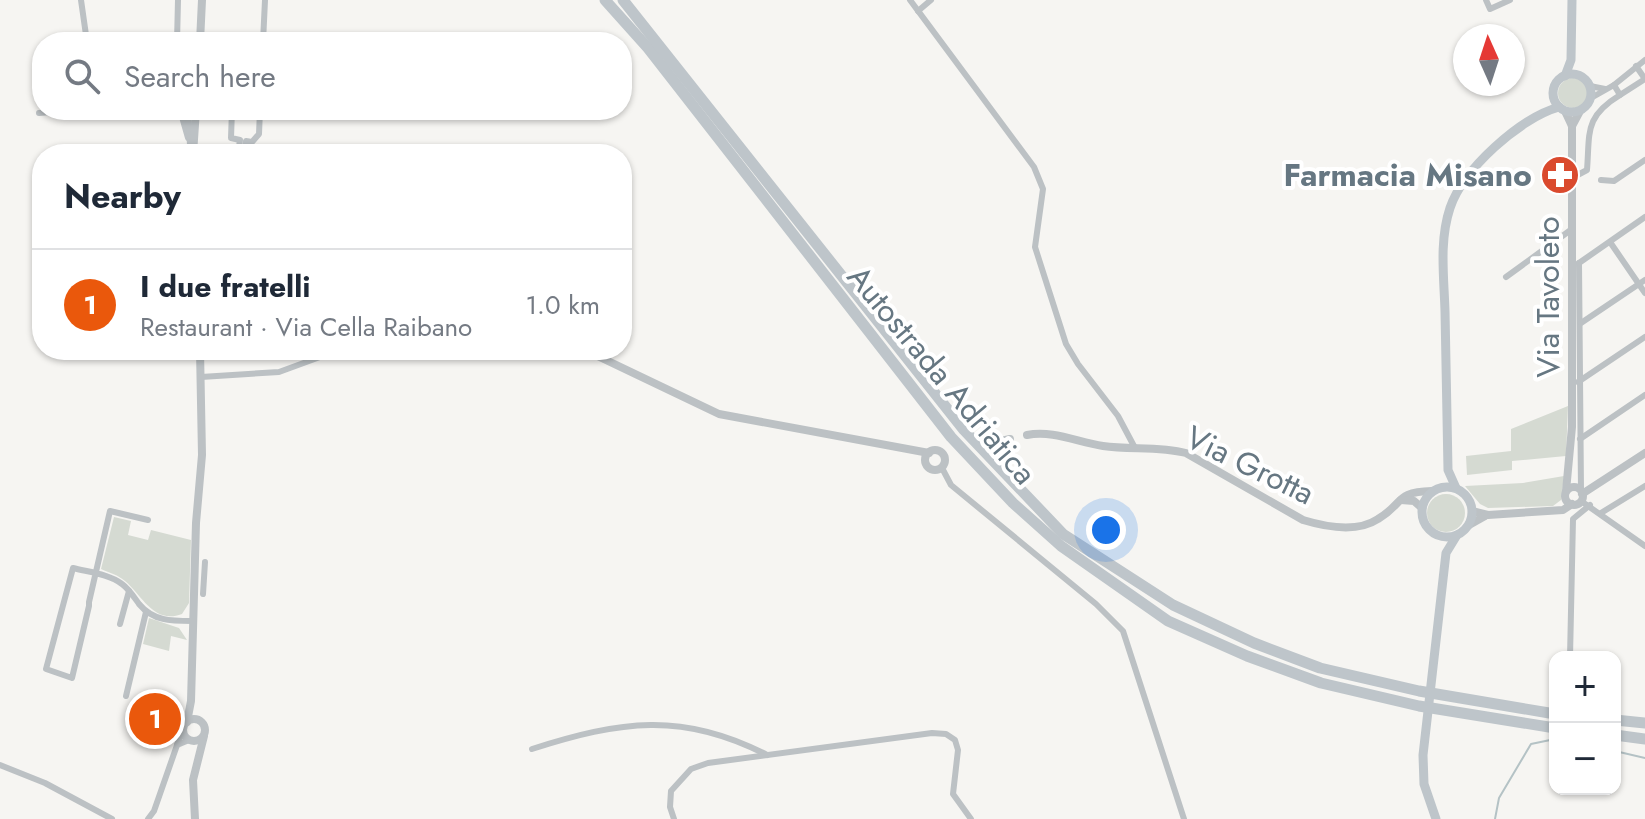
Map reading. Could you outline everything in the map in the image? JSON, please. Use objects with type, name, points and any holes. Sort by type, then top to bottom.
[{"type":"highway","name":"Autostrada Adriatica","points":[[605,0],[648,48],[951,437],[1013,503],[1061,546],[1168,621],[1262,662],[1321,683],[1405,703],[1549,727]]},
{"type":"highway","name":"Autostrada Adriatica","points":[[623,0],[964,430],[1063,534],[1173,605],[1254,643],[1320,668],[1419,691],[1549,713]]},
{"type":"highway","points":[[1621,721],[1645,723]]},
{"type":"highway","points":[[1621,736],[1645,739]]},
{"type":"main road","points":[[1436,819],[1424,784],[1425,747],[1446,553],[1457,535],[1469,525],[1472,511],[1468,497],[1456,488],[1448,470],[1444,233],[1449,211],[1461,185],[1477,165],[1543,111],[1557,83],[1565,76],[1571,60],[1572,0]]},
{"type":"main road","points":[[1543,111],[1580,111],[1591,98],[1590,86],[1571,60]]},
{"type":"main road","points":[[1565,76],[1581,76]]},
{"type":"main road","points":[[1553,93],[1562,109]]},
{"type":"main road","points":[[1446,553],[1438,536],[1426,525],[1422,508],[1448,470]]},
{"type":"main road","points":[[1437,489],[1456,488]]},
{"type":"main road","points":[[1438,536],[1457,535]]},
{"type":"street","points":[[81,0],[86,32]]},
{"type":"street","points":[[177,32],[178,0]]},
{"type":"street","points":[[200,32],[202,0]]},
{"type":"street","points":[[263,32],[265,0]]},
{"type":"street","points":[[910,0],[1004,123],[1040,179],[1043,202],[1035,247],[1066,344],[1118,416],[1135,448]]},
{"type":"street","points":[[918,11],[931,0]]},
{"type":"street","points":[[1486,0],[1490,9],[1510,0]]},
{"type":"street","points":[[1591,98],[1611,87],[1645,60]]},
{"type":"street","points":[[1572,178],[1587,170],[1589,127],[1597,111],[1645,79],[1636,66]]},
{"type":"street","points":[[1590,86],[1611,87],[1620,95]]},
{"type":"street","name":"Via Tavoleto","points":[[1562,109],[1572,126]]},
{"type":"street","name":"Via Tavoleto","points":[[1575,495],[1569,468],[1581,323],[1572,229],[1572,126],[1580,111]]},
{"type":"street","points":[[183,120],[190,144]]},
{"type":"street","points":[[189,120],[191,144]]},
{"type":"street","points":[[193,144],[195,120]]},
{"type":"street","points":[[232,120],[231,138],[240,140],[239,144]]},
{"type":"street","points":[[246,144],[259,134],[260,120]]},
{"type":"street","points":[[1601,180],[1614,181],[1645,160]]},
{"type":"street","points":[[1576,266],[1645,217]]},
{"type":"street","points":[[1506,277],[1572,229]]},
{"type":"street","points":[[1610,242],[1642,282],[1645,293]]},
{"type":"street","name":"Via Tavoleto","points":[[1575,495],[1580,439],[1576,384],[1576,266]]},
{"type":"street","points":[[1581,323],[1642,282]]},
{"type":"street","points":[[1576,384],[1645,337]]},
{"type":"street","points":[[196,762],[194,747],[184,735],[191,701],[192,621],[199,579],[200,360]]},
{"type":"street","points":[[201,377],[279,372],[312,360]]},
{"type":"street","points":[[606,360],[719,414],[941,453],[951,485],[1096,604],[1123,631],[1184,819]]},
{"type":"street","points":[[1580,439],[1645,395]]},
{"type":"street","name":"Via Grotta","points":[[1027,435],[1048,434],[1106,446],[1186,453],[1303,520],[1319,525],[1364,526],[1382,517],[1405,494],[1437,489]]},
{"type":"street","points":[[992,443],[1010,439]]},
{"type":"street","points":[[929,453],[926,458],[928,467],[933,470],[943,466]]},
{"type":"street","points":[[1472,511],[1488,515],[1552,511],[1645,453]]},
{"type":"street","points":[[1601,513],[1645,486]]},
{"type":"street","points":[[1575,495],[1645,546]]},
{"type":"street","points":[[1397,501],[1408,498],[1422,508]]},
{"type":"street","points":[[1570,651],[1573,519],[1574,515],[1590,505]]},
{"type":"street","points":[[148,520],[110,511],[96,573],[72,678],[46,669],[73,568],[96,573],[115,580],[129,591],[146,612],[172,621],[192,621]]},
{"type":"street","points":[[1469,525],[1488,515]]},
{"type":"street","points":[[203,594],[199,579],[205,562]]},
{"type":"street","points":[[120,624],[129,591]]},
{"type":"street","points":[[126,696],[146,612]]},
{"type":"street","points":[[191,701],[205,728],[193,780],[195,819]]},
{"type":"street","points":[[148,819],[154,811],[174,748],[185,725],[194,719],[201,721]]},
{"type":"street","points":[[532,749],[589,733],[654,723],[716,733],[743,742],[767,755]]},
{"type":"street","points":[[674,819],[670,807],[671,791],[691,769],[708,763],[932,733],[946,734],[955,740],[958,750],[953,794],[971,819]]},
{"type":"street","points":[[174,748],[180,742],[197,741],[204,736]]},
{"type":"street","points":[[0,765],[45,783],[112,819]]},
{"type":"shaded area","points":[[1573,78],[1584,82],[1588,93],[1584,104],[1573,108],[1562,104],[1558,93],[1562,82]]},
{"type":"shaded area","points":[[1568,406],[1566,456],[1512,461],[1512,470],[1467,475],[1466,456],[1511,451],[1511,429]]},
{"type":"shaded area","points":[[1564,476],[1561,500],[1553,506],[1488,508],[1480,504],[1465,486],[1523,483]]},
{"type":"shaded area","points":[[1446,494],[1460,499],[1465,513],[1460,527],[1446,532],[1432,527],[1427,513],[1432,499]]},
{"type":"shaded area","points":[[114,517],[131,521],[128,535],[148,540],[151,530],[191,540],[189,603],[182,614],[172,616],[156,612],[125,581],[101,569]]},
{"type":"shaded area","points":[[149,618],[179,628],[187,640],[171,636],[169,651],[143,644]]},
{"type":"waterway","points":[[1495,819],[1499,798],[1531,744],[1549,740]]},
{"type":"waterway","points":[[1621,752],[1645,758]]},
{"type":"place","name":"Farmacia Misano","points":[[1560,175]]},
{"type":"place","name":"I due fratelli","points":[[155,719]]}]
